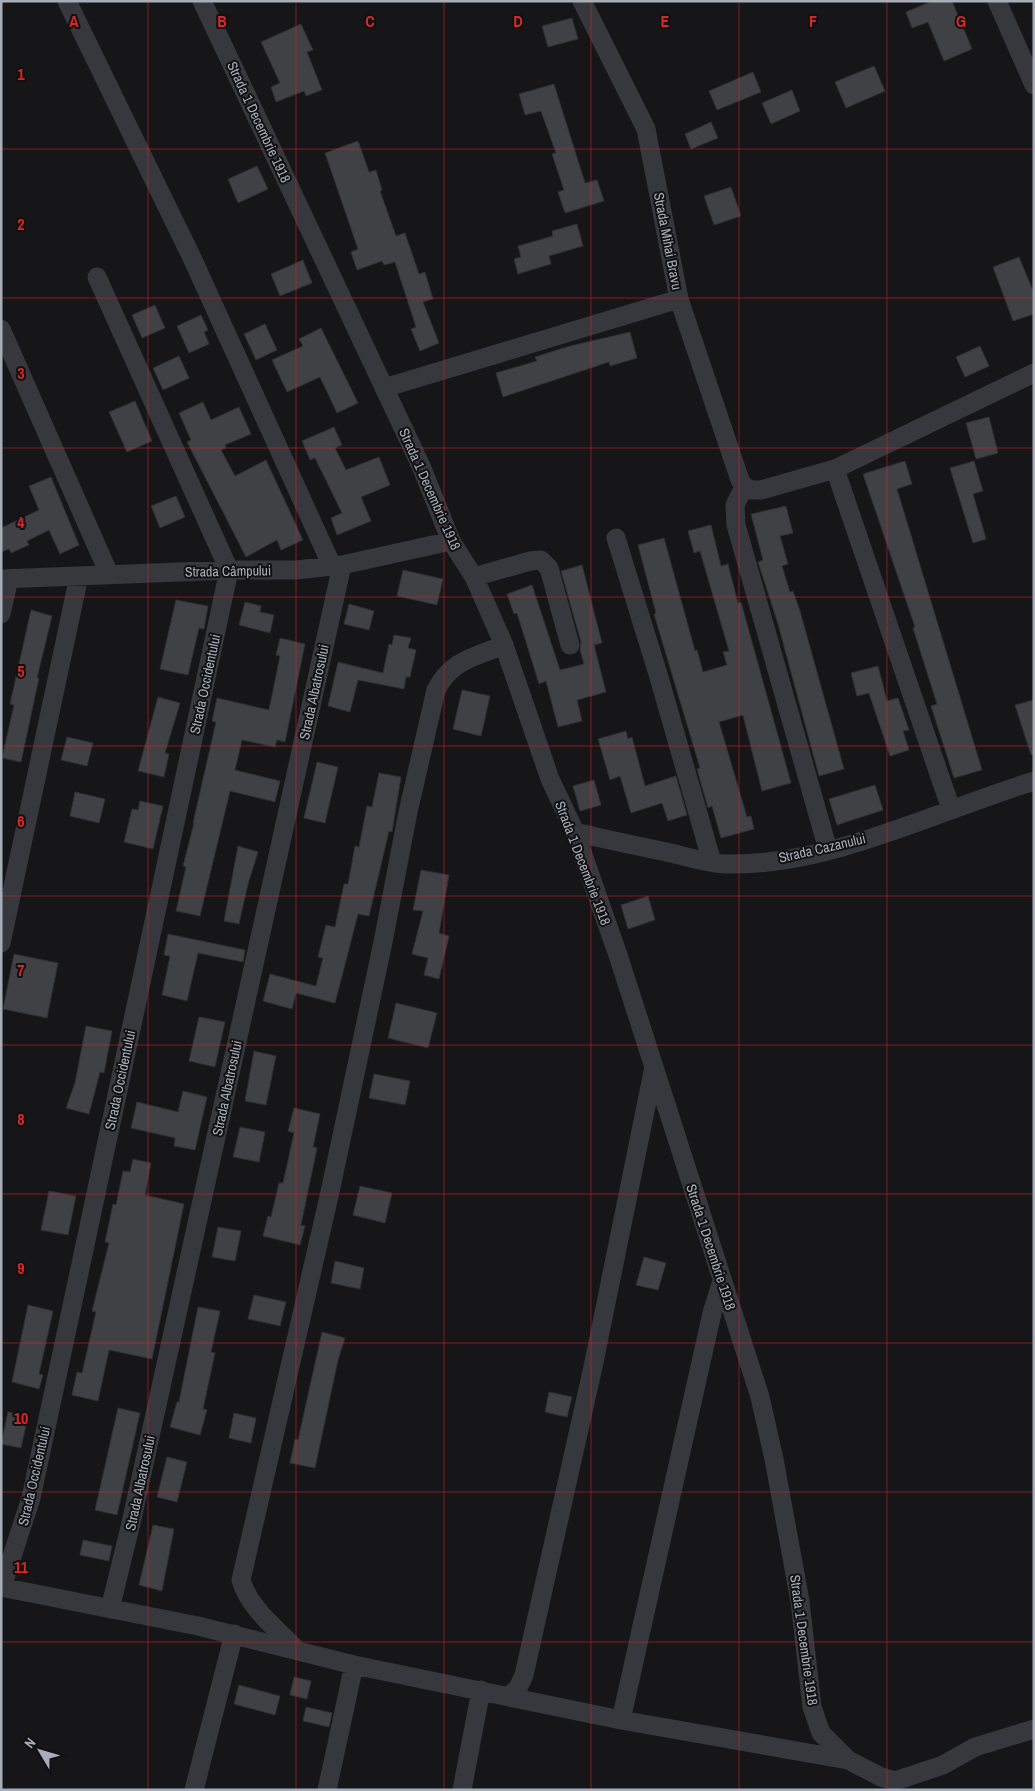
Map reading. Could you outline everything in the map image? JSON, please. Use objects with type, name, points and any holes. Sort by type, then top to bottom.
[{"type":"street","points":[[67,1],[193,260],[337,566]]},
{"type":"street","name":"Strada 1 Decembrie 1918","points":[[202,1],[421,466],[452,541],[474,577],[504,644],[550,779],[575,832],[654,1066],[760,1397],[774,1459],[800,1601],[812,1707],[821,1733],[848,1760]]},
{"type":"street","name":"Strada Mihai Bravu","points":[[582,1],[646,130],[679,299],[740,480],[744,486]]},
{"type":"street","points":[[996,1],[1034,84]]},
{"type":"street","points":[[97,277],[230,570]]},
{"type":"street","points":[[384,388],[679,299]]},
{"type":"street","points":[[1,329],[109,574]]},
{"type":"street","points":[[828,850],[736,525],[735,505],[744,486],[752,490],[776,487],[835,469],[1034,372]]},
{"type":"street","points":[[835,469],[951,809]]},
{"type":"street","points":[[616,538],[658,674],[712,862]]},
{"type":"street","name":"Strada Câmpului","points":[[5,579],[230,570],[296,570],[337,566],[452,541]]},
{"type":"street","points":[[474,577],[530,561],[540,560],[549,568],[570,645]]},
{"type":"street","name":"Strada Albatrosului","points":[[110,1609],[131,1523],[337,566]]},
{"type":"street","name":"Strada Occidentului","points":[[2,1587],[31,1498],[230,570]]},
{"type":"street","points":[[1,943],[78,576]]},
{"type":"street","points":[[1,614],[5,579]]},
{"type":"street","points":[[295,1648],[253,1604],[245,1593],[241,1580],[330,1192],[384,942],[408,812],[436,690],[443,676],[453,666],[504,644]]},
{"type":"street","name":"Strada Cazanului","points":[[575,832],[712,862],[726,864],[763,861],[828,850],[1034,781]]},
{"type":"street","points":[[510,1695],[518,1688],[524,1675],[593,1367],[654,1066]]},
{"type":"street","points":[[621,1720],[712,1313],[722,1281]]},
{"type":"street","points":[[2,1587],[234,1634],[295,1648],[354,1665],[510,1695],[621,1720],[848,1760],[881,1777],[895,1781],[935,1768],[975,1747],[1034,1729]]},
{"type":"street","points":[[194,1790],[234,1634]]},
{"type":"street","points":[[327,1790],[354,1665]]},
{"type":"street","points":[[462,1790],[481,1690]]},
{"type":"building","points":[[932,1],[952,1],[972,49],[944,61],[928,22],[912,28],[906,12]]},
{"type":"building","points":[[572,18],[578,39],[548,47],[542,26]]},
{"type":"building","points":[[301,24],[313,50],[307,52],[322,90],[306,96],[304,91],[276,102],[271,87],[280,83],[261,42]]},
{"type":"building","points":[[874,66],[885,91],[846,108],[835,82]]},
{"type":"building","points":[[753,72],[761,92],[717,110],[709,91]]},
{"type":"building","points":[[554,84],[585,183],[597,180],[604,201],[565,213],[558,192],[564,190],[552,154],[556,153],[541,111],[525,115],[519,94]]},
{"type":"building","points":[[792,90],[800,111],[771,124],[762,103]]},
{"type":"building","points":[[711,122],[718,138],[691,149],[685,134]]},
{"type":"building","points":[[358,141],[369,172],[376,170],[382,190],[380,191],[396,236],[405,233],[419,274],[425,272],[433,299],[423,302],[439,343],[420,351],[411,329],[416,327],[395,262],[384,265],[382,261],[357,270],[351,252],[358,249],[325,153]]},
{"type":"building","points":[[257,166],[268,189],[238,203],[228,179]]},
{"type":"building","points":[[731,187],[741,216],[714,225],[704,196]]},
{"type":"building","points":[[577,224],[583,246],[549,256],[551,264],[518,274],[514,259],[521,257],[518,246],[553,236],[552,231]]},
{"type":"building","points":[[1019,257],[1034,293],[1034,314],[1013,321],[993,267]]},
{"type":"building","points":[[303,260],[312,283],[280,296],[271,274]]},
{"type":"building","points":[[155,305],[165,328],[142,338],[132,315]]},
{"type":"building","points":[[201,315],[208,330],[204,332],[209,344],[189,353],[177,326]]},
{"type":"building","points":[[265,324],[277,350],[256,360],[244,334]]},
{"type":"building","points":[[321,328],[358,403],[337,413],[320,377],[287,392],[272,360],[303,346],[299,339]]},
{"type":"building","points":[[630,332],[637,358],[610,366],[609,362],[503,397],[496,373],[537,361],[535,357],[570,346]]},
{"type":"building","points":[[980,346],[989,366],[965,377],[956,357]]},
{"type":"building","points":[[179,356],[189,378],[163,390],[153,368]]},
{"type":"building","points":[[135,401],[152,441],[127,452],[109,412]]},
{"type":"building","points":[[203,402],[211,420],[239,407],[251,434],[225,445],[226,448],[221,450],[235,476],[266,460],[303,540],[281,550],[277,540],[246,557],[187,442],[191,440],[179,413]]},
{"type":"building","points":[[989,417],[998,453],[976,459],[966,423]]},
{"type":"building","points":[[334,427],[342,445],[335,448],[346,470],[379,457],[390,485],[361,497],[371,521],[337,535],[331,518],[342,513],[315,458],[310,460],[302,441]]},
{"type":"building","points":[[905,461],[912,484],[897,489],[982,770],[954,778],[931,706],[937,704],[913,628],[915,627],[863,474]]},
{"type":"building","points":[[974,461],[983,491],[973,494],[986,539],[973,543],[950,468]]},
{"type":"building","points":[[51,477],[79,545],[60,554],[49,530],[27,541],[29,545],[11,553],[9,549],[1,552],[1,528],[39,510],[29,486]]},
{"type":"building","points":[[176,496],[185,517],[160,528],[151,506]]},
{"type":"building","points":[[786,506],[793,533],[780,536],[788,564],[782,566],[790,592],[793,591],[800,611],[844,769],[819,776],[778,624],[758,562],[763,560],[751,514]]},
{"type":"building","points":[[711,525],[721,566],[728,564],[738,603],[741,602],[791,783],[762,791],[743,715],[719,722],[747,817],[751,816],[754,829],[721,838],[712,806],[708,808],[697,769],[700,768],[654,614],[656,613],[638,545],[664,538],[695,651],[697,650],[703,672],[727,665],[723,652],[729,651],[700,551],[694,553],[688,531]]},
{"type":"building","points":[[582,565],[602,643],[594,645],[606,692],[577,700],[582,721],[558,727],[546,681],[539,684],[517,613],[514,614],[507,594],[532,585],[560,670],[584,664],[580,650],[581,642],[561,571]]},
{"type":"building","points":[[403,570],[443,579],[437,605],[397,596]]},
{"type":"building","points":[[176,600],[208,606],[204,629],[199,628],[188,675],[160,669]]},
{"type":"building","points":[[245,602],[261,606],[260,612],[274,615],[270,633],[239,625]]},
{"type":"building","points":[[349,604],[374,611],[369,630],[344,624]]},
{"type":"building","points":[[31,610],[52,616],[37,678],[39,678],[21,762],[2,758],[14,705],[10,704]]},
{"type":"building","points":[[394,635],[411,638],[408,648],[416,650],[410,677],[406,677],[404,689],[358,680],[350,712],[328,706],[338,662],[383,673],[389,644],[392,645]]},
{"type":"building","points":[[280,638],[305,644],[285,742],[277,740],[275,747],[242,740],[235,770],[280,781],[275,802],[230,791],[200,916],[176,911],[186,867],[183,866],[216,722],[212,721],[217,698],[269,710],[280,656],[276,655]]},
{"type":"building","points":[[878,666],[887,701],[898,698],[909,730],[903,731],[909,750],[890,756],[869,693],[857,696],[851,673]]},
{"type":"building","points":[[462,690],[490,696],[481,736],[453,729]]},
{"type":"building","points":[[158,697],[180,703],[165,753],[169,754],[164,777],[138,771]]},
{"type":"building","points":[[1034,700],[1034,754],[1031,755],[1015,705]]},
{"type":"building","points":[[626,731],[628,739],[632,737],[645,786],[676,776],[687,815],[668,821],[662,803],[631,813],[620,776],[610,780],[598,739]]},
{"type":"building","points":[[67,737],[93,743],[87,766],[61,760]]},
{"type":"building","points":[[317,762],[338,767],[325,823],[304,818]]},
{"type":"building","points":[[379,773],[401,777],[392,832],[389,831],[369,916],[358,914],[335,1003],[296,993],[292,1009],[263,1001],[270,974],[316,986],[323,958],[318,957],[326,925],[335,927],[344,884],[348,884],[355,846],[359,847],[367,806],[372,807]]},
{"type":"building","points":[[594,780],[601,805],[580,811],[573,786]]},
{"type":"building","points":[[875,785],[883,810],[837,825],[829,799]]},
{"type":"building","points":[[75,792],[105,799],[99,823],[70,816]]},
{"type":"building","points":[[140,801],[163,806],[153,849],[124,842],[132,809],[138,810]]},
{"type":"building","points":[[238,846],[258,852],[248,884],[239,924],[224,921]]},
{"type":"building","points":[[421,870],[449,875],[439,933],[449,936],[439,979],[424,975],[428,958],[412,954],[423,911],[413,910]]},
{"type":"building","points":[[648,896],[655,920],[628,929],[621,905]]},
{"type":"building","points":[[168,934],[245,950],[243,962],[198,953],[187,1001],[162,995],[170,956],[164,955]]},
{"type":"building","points":[[14,954],[58,963],[47,1018],[3,1009]]},
{"type":"building","points":[[396,1003],[437,1013],[428,1048],[388,1038]]},
{"type":"building","points":[[199,1017],[225,1022],[215,1067],[189,1061]]},
{"type":"building","points":[[86,1026],[112,1031],[104,1073],[100,1072],[89,1114],[66,1108],[75,1083]]},
{"type":"building","points":[[254,1051],[276,1056],[266,1105],[245,1101]]},
{"type":"building","points":[[374,1074],[410,1081],[405,1105],[369,1098]]},
{"type":"building","points":[[183,1091],[207,1097],[195,1150],[174,1146],[175,1138],[131,1128],[137,1102],[178,1112]]},
{"type":"building","points":[[294,1108],[320,1114],[313,1147],[317,1148],[301,1225],[305,1226],[300,1245],[263,1236],[268,1216],[271,1217],[279,1183],[283,1183],[294,1133],[288,1131]]},
{"type":"building","points":[[240,1127],[265,1132],[259,1162],[233,1157]]},
{"type":"building","points":[[133,1159],[151,1163],[145,1195],[184,1204],[152,1359],[109,1350],[98,1401],[72,1395],[77,1372],[82,1373],[96,1312],[92,1311],[109,1243],[105,1242],[113,1204],[116,1205],[123,1171],[130,1172]]},
{"type":"building","points":[[360,1186],[392,1193],[385,1223],[353,1215]]},
{"type":"building","points":[[49,1191],[76,1196],[68,1235],[41,1230]]},
{"type":"building","points":[[218,1227],[241,1231],[235,1261],[212,1257]]},
{"type":"building","points":[[644,1257],[666,1263],[658,1290],[636,1285]]},
{"type":"building","points":[[335,1261],[364,1268],[360,1289],[331,1283]]},
{"type":"building","points":[[254,1295],[286,1302],[280,1326],[248,1319]]},
{"type":"building","points":[[28,1305],[53,1311],[39,1374],[43,1375],[39,1389],[12,1382]]},
{"type":"building","points":[[198,1307],[220,1311],[211,1352],[215,1353],[203,1409],[207,1410],[200,1435],[170,1427],[177,1402],[179,1402]]},
{"type":"building","points":[[322,1332],[345,1338],[338,1360],[315,1468],[290,1463],[295,1439],[298,1440]]},
{"type":"building","points":[[549,1392],[572,1397],[567,1417],[545,1412]]},
{"type":"building","points":[[118,1408],[140,1413],[117,1515],[95,1510]]},
{"type":"building","points":[[8,1412],[28,1416],[21,1448],[1,1444]]},
{"type":"building","points":[[234,1413],[256,1418],[251,1443],[229,1438]]},
{"type":"building","points":[[167,1457],[187,1462],[177,1502],[157,1497]]},
{"type":"building","points":[[153,1525],[174,1529],[162,1591],[139,1585]]},
{"type":"building","points":[[83,1540],[112,1546],[109,1561],[80,1555]]},
{"type":"building","points":[[294,1677],[311,1681],[307,1699],[290,1695]]},
{"type":"building","points":[[239,1685],[280,1696],[275,1715],[234,1704]]},
{"type":"building","points":[[306,1707],[332,1713],[329,1727],[303,1721]]}]
